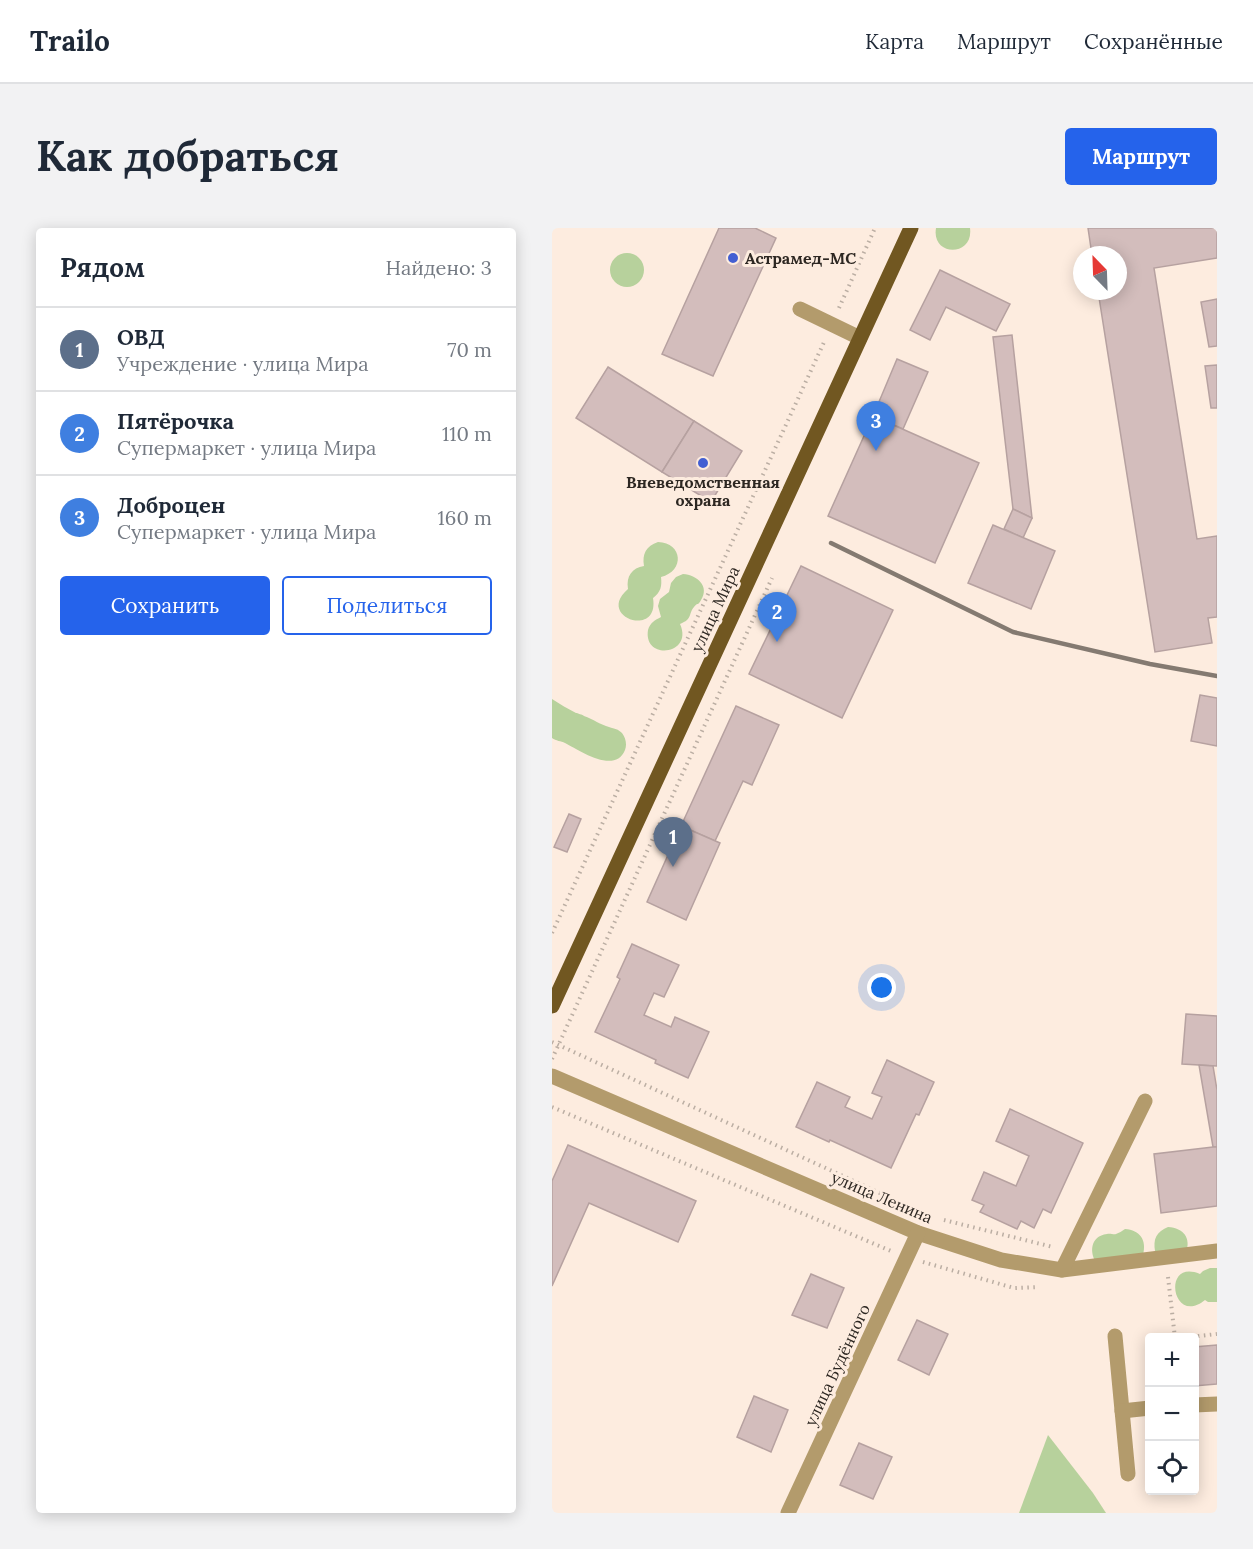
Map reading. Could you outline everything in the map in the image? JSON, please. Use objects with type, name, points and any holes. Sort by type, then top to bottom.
[{"type":"main road","name":"улица Мира","points":[[552,1006],[911,228]]},
{"type":"street","points":[[800,309],[860,338]]},
{"type":"street","name":"улица Ленина","points":[[552,1076],[918,1233],[1001,1260],[1062,1270],[1217,1251]]},
{"type":"street","points":[[1062,1270],[1145,1101]]},
{"type":"street","name":"улица Будённого","points":[[788,1513],[918,1233]]},
{"type":"street","points":[[1115,1336],[1128,1474]]},
{"type":"street","points":[[1199,1405],[1217,1404]]},
{"type":"street","points":[[1122,1411],[1145,1408]]},
{"type":"path","points":[[552,933],[875,228]]},
{"type":"path","points":[[552,1059],[776,570]]},
{"type":"path","points":[[552,1042],[895,1201]]},
{"type":"path","points":[[939,1218],[1072,1251]]},
{"type":"path","points":[[1168,1277],[1174,1333]]},
{"type":"path","points":[[1199,1336],[1217,1334]]},
{"type":"green space","points":[[936,228],[970,228],[969,238],[960,248],[953,250],[946,248],[936,238]]},
{"type":"green space","points":[[627,253],[639,258],[644,270],[639,282],[627,287],[615,282],[610,270],[615,258]]},
{"type":"green space","points":[[658,542],[672,547],[678,558],[677,564],[669,574],[661,577],[660,589],[653,598],[653,611],[647,618],[639,621],[631,619],[623,615],[619,608],[620,599],[628,589],[631,573],[644,566],[646,551]]},
{"type":"green space","points":[[683,574],[701,582],[703,595],[689,618],[680,624],[682,634],[680,642],[675,648],[660,650],[649,640],[648,630],[653,622],[661,617],[658,606],[660,599],[669,592],[671,583],[676,577]]},
{"type":"green space","points":[[552,699],[576,713],[621,732],[626,744],[620,757],[605,761],[552,738]]},
{"type":"green space","points":[[1168,1227],[1178,1229],[1185,1235],[1188,1243],[1186,1253],[1155,1251],[1156,1236]]},
{"type":"green space","points":[[1125,1229],[1135,1231],[1141,1237],[1144,1245],[1143,1255],[1097,1264],[1092,1250],[1094,1241],[1101,1235],[1115,1234]]},
{"type":"green space","points":[[1210,1268],[1217,1268],[1217,1302],[1205,1300],[1194,1306],[1185,1305],[1179,1299],[1176,1291],[1176,1282],[1180,1275],[1188,1272],[1200,1274]]},
{"type":"green space","points":[[1048,1435],[1093,1493],[1106,1513],[1019,1513]]},
{"type":"building","points":[[719,228],[755,228],[776,238],[713,376],[662,354]]},
{"type":"building","points":[[1088,228],[1217,228],[1217,258],[1154,268],[1197,539],[1217,536],[1217,617],[1208,618],[1212,643],[1155,652],[1099,300],[1127,300],[1127,246],[1091,246]]},
{"type":"building","points":[[940,270],[1010,304],[996,331],[946,307],[930,340],[910,330]]},
{"type":"building","points":[[1217,299],[1217,346],[1209,347],[1201,302]]},
{"type":"building","points":[[1012,335],[1032,518],[1013,509],[993,337]]},
{"type":"building","points":[[897,359],[928,372],[903,429],[873,416]]},
{"type":"building","points":[[1217,365],[1217,408],[1211,408],[1205,366]]},
{"type":"building","points":[[608,367],[694,421],[662,472],[576,418]]},
{"type":"building","points":[[873,416],[979,463],[935,563],[828,516]]},
{"type":"building","points":[[694,421],[742,451],[711,502],[662,472]]},
{"type":"building","points":[[1013,509],[1032,518],[1023,538],[1004,529]]},
{"type":"building","points":[[993,525],[1055,551],[1031,609],[968,583]]},
{"type":"building","points":[[801,566],[893,610],[842,718],[749,674]]},
{"type":"building","points":[[1200,695],[1217,698],[1217,746],[1191,741]]},
{"type":"building","points":[[736,706],[779,725],[752,785],[743,781],[715,841],[681,826]]},
{"type":"building","points":[[569,814],[581,819],[567,852],[554,847]]},
{"type":"building","points":[[681,826],[720,843],[686,920],[647,902]]},
{"type":"building","points":[[632,944],[679,965],[664,997],[654,993],[644,1015],[671,1027],[675,1017],[709,1032],[688,1078],[655,1063],[656,1060],[595,1032],[620,979],[617,977]]},
{"type":"building","points":[[1186,1014],[1217,1016],[1217,1066],[1182,1064]]},
{"type":"building","points":[[887,1060],[934,1082],[891,1168],[796,1127],[817,1082],[850,1097],[845,1107],[872,1119],[882,1097],[872,1093]]},
{"type":"building","points":[[1199,1065],[1213,1066],[1217,1090],[1217,1147],[1213,1147]]},
{"type":"building","points":[[1010,1109],[1083,1143],[1051,1213],[1043,1209],[1034,1228],[1021,1221],[1017,1229],[980,1212],[984,1205],[972,1200],[984,1172],[1016,1186],[1029,1156],[996,1141]]},
{"type":"building","points":[[568,1145],[696,1201],[678,1242],[589,1203],[552,1286],[552,1181]]},
{"type":"building","points":[[1217,1147],[1217,1206],[1161,1213],[1154,1154]]},
{"type":"building","points":[[811,1274],[844,1288],[827,1328],[792,1315]]},
{"type":"building","points":[[917,1320],[948,1334],[929,1375],[898,1360]]},
{"type":"building","points":[[1217,1345],[1217,1384],[1199,1386],[1199,1347]]},
{"type":"building","points":[[754,1396],[788,1410],[771,1452],[737,1437]]},
{"type":"building","points":[[859,1443],[892,1457],[873,1499],[840,1485]]},
{"type":"railway","points":[[831,543],[1013,632],[1150,664],[1217,676]]},
{"type":"place","name":"Астрамед-МС","points":[[733,258]]},
{"type":"place","name":"Доброцен","points":[[876,451]]},
{"type":"place","name":"Вневедомственная охрана","points":[[703,463]]},
{"type":"place","name":"Пятёрочка","points":[[777,642]]},
{"type":"place","name":"ОВД","points":[[673,867]]}]
